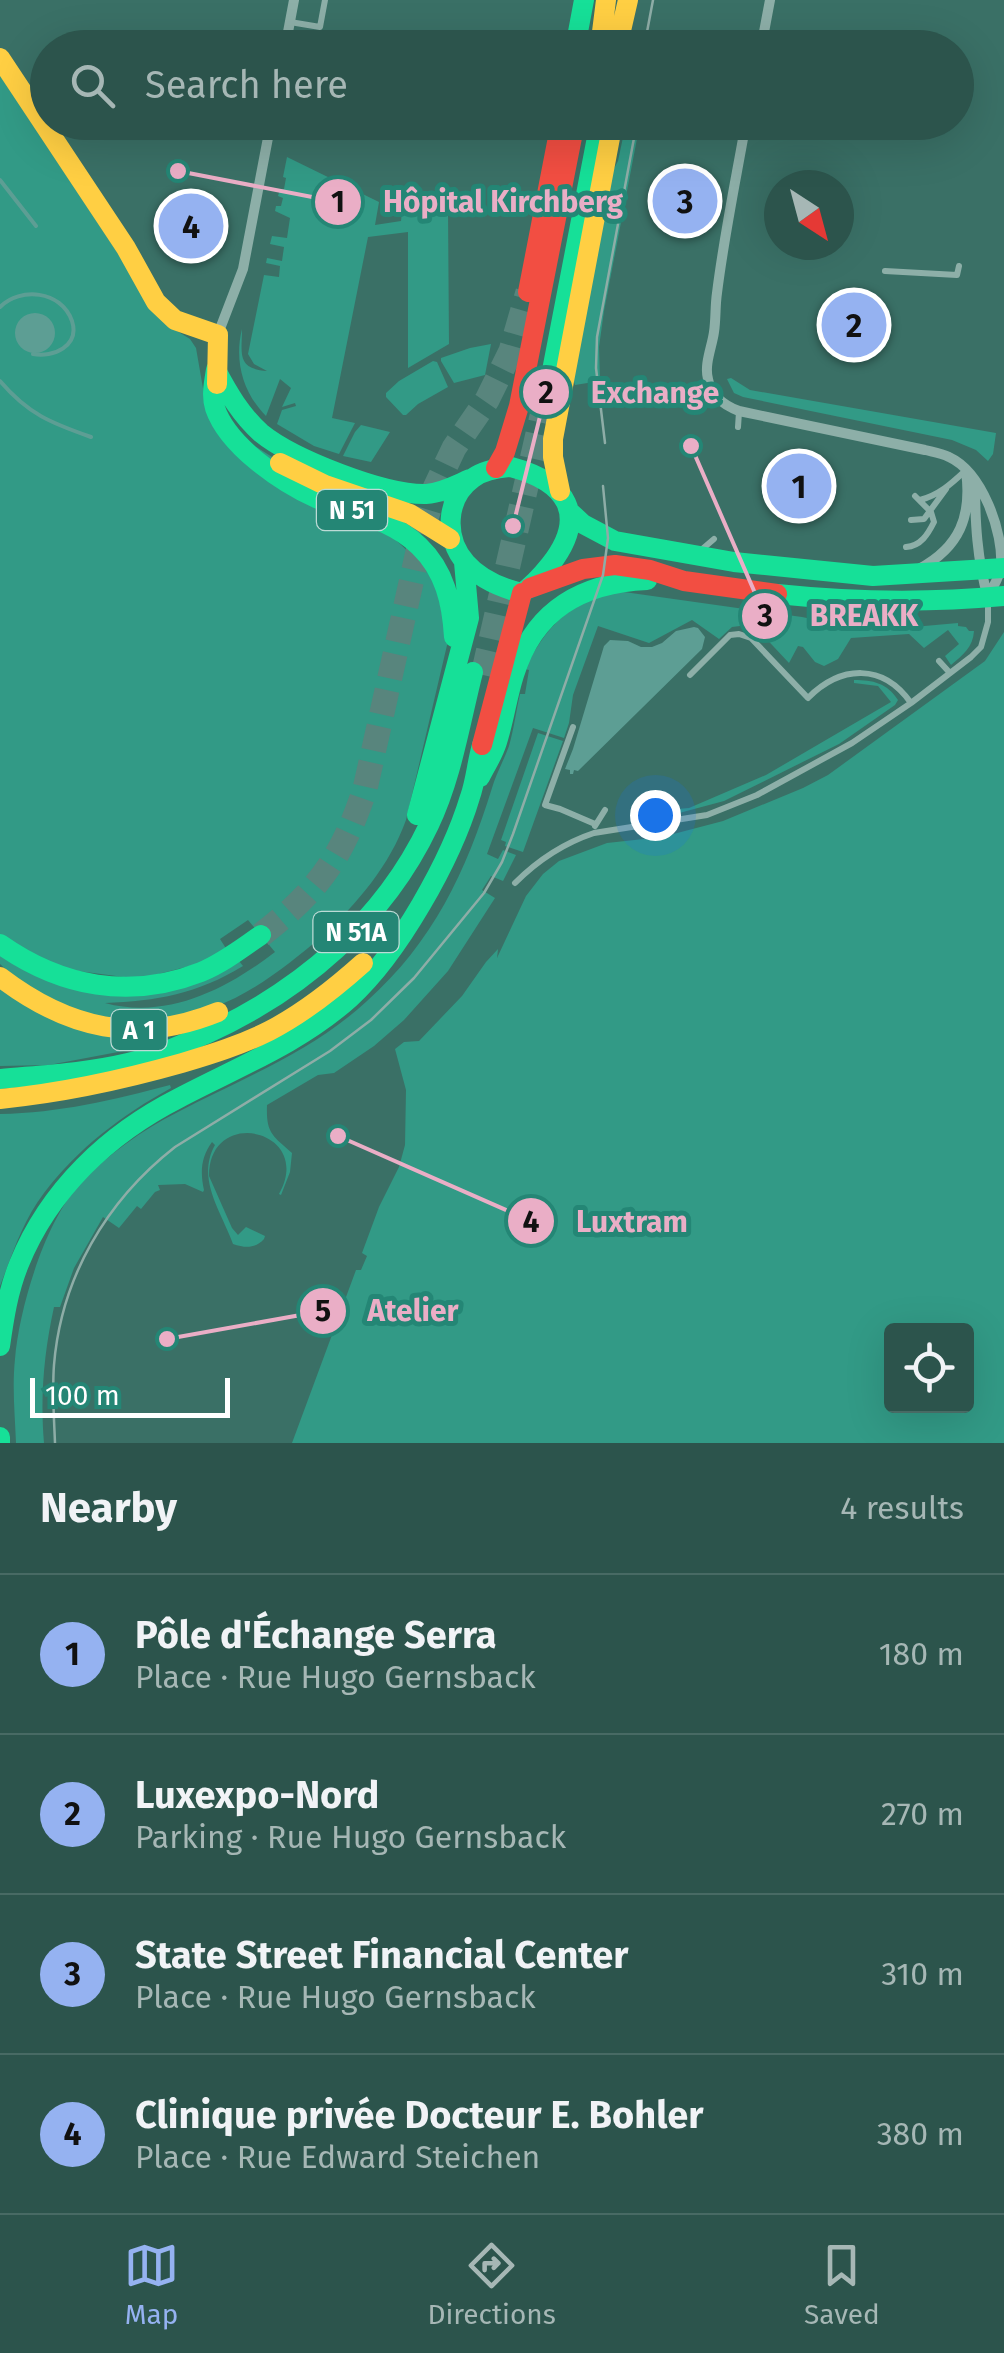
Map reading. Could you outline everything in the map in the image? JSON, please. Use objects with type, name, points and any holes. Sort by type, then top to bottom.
[{"type":"main road","points":[[578,30],[584,0]]},
{"type":"main road","points":[[596,30],[604,0]]},
{"type":"main road","points":[[602,30],[604,0]]},
{"type":"main road","points":[[621,30],[629,0]]},
{"type":"main road","points":[[626,30],[629,0]]},
{"type":"main road","points":[[0,58],[30,104]]},
{"type":"main road","points":[[54,140],[156,302],[175,320],[218,335],[216,370],[224,406],[256,445],[280,464],[320,484],[406,512],[450,540]]},
{"type":"main road","points":[[528,292],[558,140]]},
{"type":"main road","points":[[496,468],[520,406],[572,140]]},
{"type":"main road","points":[[586,140],[545,380],[596,140]]},
{"type":"main road","points":[[610,140],[553,439],[560,492],[570,512],[608,538],[694,556],[830,573],[905,575],[997,568]]},
{"type":"main road","points":[[216,370],[224,389],[248,422],[263,436],[306,462],[384,487],[418,493],[435,492],[482,472],[511,467],[536,474],[560,492]]},
{"type":"main road","name":"N 51","points":[[216,370],[212,390],[215,408],[237,440],[272,472],[314,496],[390,525],[424,550],[450,596],[470,673]]},
{"type":"main road","points":[[450,540],[451,509],[470,479]]},
{"type":"main road","points":[[0,1346],[9,1294],[27,1243],[51,1202],[78,1169],[111,1139],[143,1118],[293,1041],[339,1008],[379,966],[429,893],[453,844],[472,791],[504,654],[526,591],[564,546],[570,512]]},
{"type":"main road","name":"N 51","points":[[450,540],[464,562],[485,580],[526,591]]},
{"type":"main road","name":"N 51","points":[[103,1066],[200,1029],[263,993],[348,921],[382,881],[411,832],[470,673],[464,562]]},
{"type":"main road","points":[[526,591],[578,570],[613,565],[662,572],[684,581]]},
{"type":"main road","points":[[472,791],[495,748],[515,670],[526,646],[545,619],[570,597],[600,584],[624,580],[684,581],[846,602],[933,603],[996,597]]},
{"type":"main road","name":"N 51A","points":[[103,1066],[167,1050],[244,1016],[314,970],[367,920],[404,872],[431,820],[444,786],[470,673]]},
{"type":"main road","name":"N 51A","points":[[163,1068],[228,1038],[291,1000],[352,951],[396,902],[442,826],[466,749],[470,673]]},
{"type":"main road","points":[[0,1100],[100,1086],[240,1044],[316,1002],[414,914]]},
{"type":"main road","name":"A 1","points":[[0,944],[43,971],[71,981],[134,987],[201,972],[260,935]]},
{"type":"main road","name":"A 1","points":[[0,977],[30,1000],[59,1014],[92,1025],[142,1030],[175,1027],[208,1017],[279,978]]},
{"type":"main road","points":[[0,1079],[103,1066]]},
{"type":"street","points":[[288,30],[294,0]]},
{"type":"street","points":[[764,30],[770,0]]},
{"type":"street","points":[[218,335],[243,269],[268,140]]},
{"type":"street","points":[[743,140],[707,367],[716,397],[738,410],[949,457],[975,480],[1002,532],[996,597]]},
{"type":"street","points":[[905,575],[947,551],[956,538],[967,500],[966,470]]},
{"type":"street","points":[[975,480],[975,524],[997,568],[996,597]]},
{"type":"lane","points":[[290,22],[320,27],[325,0]]},
{"type":"lane","points":[[885,271],[957,274],[959,266]]},
{"type":"lane","points":[[738,410],[738,427]]},
{"type":"lane","points":[[911,520],[924,519],[966,470]]},
{"type":"lane","points":[[906,548],[927,537],[934,522],[931,512],[918,498],[931,497],[947,488]]},
{"type":"lane","points":[[694,556],[714,539]]},
{"type":"lane","points":[[515,883],[542,860],[594,829],[706,816],[757,795],[852,743],[950,674],[980,647],[996,597]]},
{"type":"lane","points":[[690,675],[730,635],[739,634],[750,638],[808,698],[824,683],[843,674],[868,674],[902,690],[911,703]]},
{"type":"lane","points":[[939,661],[950,674]]},
{"type":"lane","points":[[573,727],[545,806],[560,809],[594,829]]},
{"type":"lane","points":[[594,829],[604,810]]},
{"type":"green space","points":[[0,75],[30,120],[30,140],[43,140],[164,323],[190,339],[196,348],[204,394],[217,422],[381,526],[434,576],[448,641],[406,820],[391,853],[348,911],[271,976],[229,1001],[197,1012],[139,1019],[100,1016],[48,998],[0,964],[0,954],[87,991],[239,961],[243,966],[176,994],[105,1003],[151,1007],[195,998],[216,989],[275,952],[248,920],[220,939],[227,950],[209,961],[139,979],[55,968],[0,936]]},
{"type":"green space","points":[[622,140],[637,140],[604,311],[600,381],[575,385],[572,375],[610,176]]},
{"type":"green space","points":[[287,157],[379,202],[375,225],[401,221],[402,211],[448,209],[449,344],[408,368],[408,232],[368,237],[332,418],[355,423],[339,454],[314,446],[277,424],[282,410],[296,406],[295,403],[282,407],[291,388],[280,379],[266,416],[251,397],[240,365],[242,329],[245,363],[267,371],[254,364],[248,354],[264,275],[279,277],[280,266],[266,263],[267,258],[282,261],[284,247],[270,244],[272,236],[287,238],[290,218],[275,211],[283,198],[278,196],[280,189],[284,189]]},
{"type":"green space","points":[[491,344],[485,375],[454,383],[441,358]]},
{"type":"green space","points":[[433,361],[448,387],[403,415],[386,393]]},
{"type":"green space","points":[[727,379],[750,390],[996,433],[993,454],[988,461],[976,450],[952,440],[743,397],[734,393]]},
{"type":"green space","points":[[361,425],[390,432],[371,462],[343,456]]},
{"type":"green space","points":[[617,591],[851,627],[958,623],[974,631],[969,646],[951,665],[945,656],[959,644],[948,630],[924,648],[909,634],[851,638],[838,659],[824,666],[798,646],[789,663],[756,628],[743,622],[719,639],[692,620],[649,643],[598,626],[573,695],[564,738],[533,728],[487,854],[498,859],[503,850],[516,855],[503,881],[491,876],[482,890],[495,898],[448,971],[404,1020],[374,1046],[334,1073],[318,1075],[267,1105],[272,1133],[292,1153],[281,1195],[286,1172],[283,1154],[273,1141],[258,1134],[241,1134],[225,1140],[213,1154],[209,1176],[232,1228],[238,1235],[246,1227],[265,1236],[264,1239],[250,1247],[233,1244],[209,1183],[208,1170],[215,1145],[212,1142],[202,1165],[203,1192],[185,1184],[158,1185],[160,1190],[141,1209],[137,1206],[119,1228],[103,1217],[74,1268],[60,1307],[54,1307],[44,1375],[44,1443],[16,1443],[14,1370],[22,1316],[45,1242],[67,1200],[102,1163],[138,1135],[300,1050],[346,1019],[411,955],[444,904],[471,848],[509,746],[520,694],[525,694],[529,670],[525,669],[533,654],[551,628],[573,609]]},
{"type":"green space","points":[[1004,632],[1004,1443],[292,1443],[356,1270],[361,1270],[367,1256],[362,1253],[405,1145],[406,1090],[395,1049],[404,1042],[419,1041],[462,996],[498,949],[497,958],[526,896],[559,861],[607,843],[662,837],[723,821],[828,775],[985,661]]},
{"type":"green space","points":[[854,680],[879,684],[898,700],[839,744],[724,801],[668,816],[632,820],[630,813],[689,808],[766,775],[891,702],[878,686]]},
{"type":"green space","points":[[538,733],[563,741],[523,852],[505,846],[506,842],[501,840]]},
{"type":"green space","points":[[0,983],[132,1036],[134,1049],[49,1065],[0,1066]]},
{"type":"green space","points":[[170,1085],[171,1088],[102,1134],[57,1177],[30,1215],[0,1286],[0,1114],[86,1105]]},
{"type":"water","points":[[35,313],[49,319],[55,333],[49,347],[35,353],[21,347],[15,333],[21,319]]},
{"type":"water","points":[[694,627],[705,637],[702,649],[578,771],[570,774],[565,769],[604,646],[610,640],[652,647],[676,631]]},
{"type":"waterway","points":[[0,180],[36,226]]},
{"type":"waterway","points":[[0,307],[29,294],[50,298],[67,311],[73,330],[68,343],[56,352],[33,354]]},
{"type":"waterway","points":[[0,381],[41,416],[91,437]]},
{"type":"tunnel","points":[[261,935],[313,888],[347,835],[365,789],[435,488],[511,351],[528,292]]},
{"type":"tunnel","points":[[483,675],[550,381]]},
{"type":"tram line","points":[[647,30],[653,0]]},
{"type":"tram line","points":[[605,443],[596,368],[597,337],[634,140]]},
{"type":"tram line","points":[[55,1443],[53,1375],[58,1333],[77,1272],[108,1217],[150,1168],[175,1147],[330,1051],[371,1020],[414,978],[484,893],[502,862],[603,575],[608,538],[603,486]]},
{"type":"traffic: fast","points":[[578,30],[584,0]]},
{"type":"traffic: fast","points":[[550,381],[597,140]]},
{"type":"traffic: fast","points":[[216,370],[247,419],[261,433],[316,464],[408,493],[438,492],[470,479]]},
{"type":"traffic: fast","points":[[216,370],[215,408],[243,449],[287,483],[396,529],[428,556],[446,588],[454,637]]},
{"type":"traffic: fast","points":[[511,467],[530,473],[558,491],[570,516],[562,547],[522,593],[492,582],[472,569],[459,553],[451,531],[453,507],[464,486],[482,473],[511,467]]},
{"type":"traffic: fast","points":[[570,512],[583,524],[615,541],[734,562],[873,576],[1004,568]]},
{"type":"traffic: fast","points":[[417,815],[469,618],[464,562]]},
{"type":"traffic: fast","points":[[480,777],[497,742],[523,652],[547,617],[581,594],[623,582],[647,580]]},
{"type":"traffic: fast","points":[[777,594],[890,601],[1004,596]]},
{"type":"traffic: fast","points":[[0,1079],[96,1069],[168,1050],[275,997],[336,949],[389,892],[429,825],[450,769],[473,672]]},
{"type":"traffic: fast","points":[[0,1346],[19,1264],[47,1212],[84,1167],[153,1112],[268,1053],[331,1014],[387,956],[450,849],[472,791],[482,745]]},
{"type":"traffic: fast","points":[[0,944],[23,959],[72,979],[122,987],[174,981],[201,972],[261,935]]},
{"type":"traffic: fast","points":[[0,1437],[0,1443]]},
{"type":"traffic: slow","points":[[602,30],[606,0]]},
{"type":"traffic: slow","points":[[621,30],[628,0]]},
{"type":"traffic: slow","points":[[0,58],[30,103]]},
{"type":"traffic: slow","points":[[54,140],[126,248],[156,302],[175,320],[218,335],[217,384]]},
{"type":"traffic: slow","points":[[560,491],[553,439],[610,140]]},
{"type":"traffic: slow","points":[[280,463],[325,485],[410,514],[450,539]]},
{"type":"traffic: slow","points":[[0,1099],[114,1080],[237,1045],[294,1016],[363,963]]},
{"type":"traffic: slow","points":[[0,977],[51,1009],[104,1026],[159,1028],[218,1012]]},
{"type":"traffic: jam","points":[[528,292],[558,140]]},
{"type":"traffic: jam","points":[[496,468],[519,406],[571,140]]},
{"type":"traffic: jam","points":[[530,588],[583,569],[615,565],[650,570],[684,581],[777,594]]},
{"type":"traffic: jam","points":[[482,745],[522,593]]},
{"type":"place","name":"Hôpital Kirchberg","points":[[178,171]]},
{"type":"place","name":"State Street Financial Center","points":[[685,201]]},
{"type":"place","name":"Clinique privée Docteur E. Bohler","points":[[191,226]]},
{"type":"place","name":"Luxexpo-Nord","points":[[854,325]]},
{"type":"place","name":"BREAKK","points":[[691,446]]},
{"type":"place","name":"Pôle d'Échange Serra","points":[[799,486]]},
{"type":"place","name":"Exchange","points":[[513,526]]},
{"type":"place","name":"Luxtram","points":[[338,1136]]},
{"type":"place","name":"Atelier","points":[[167,1339]]}]
